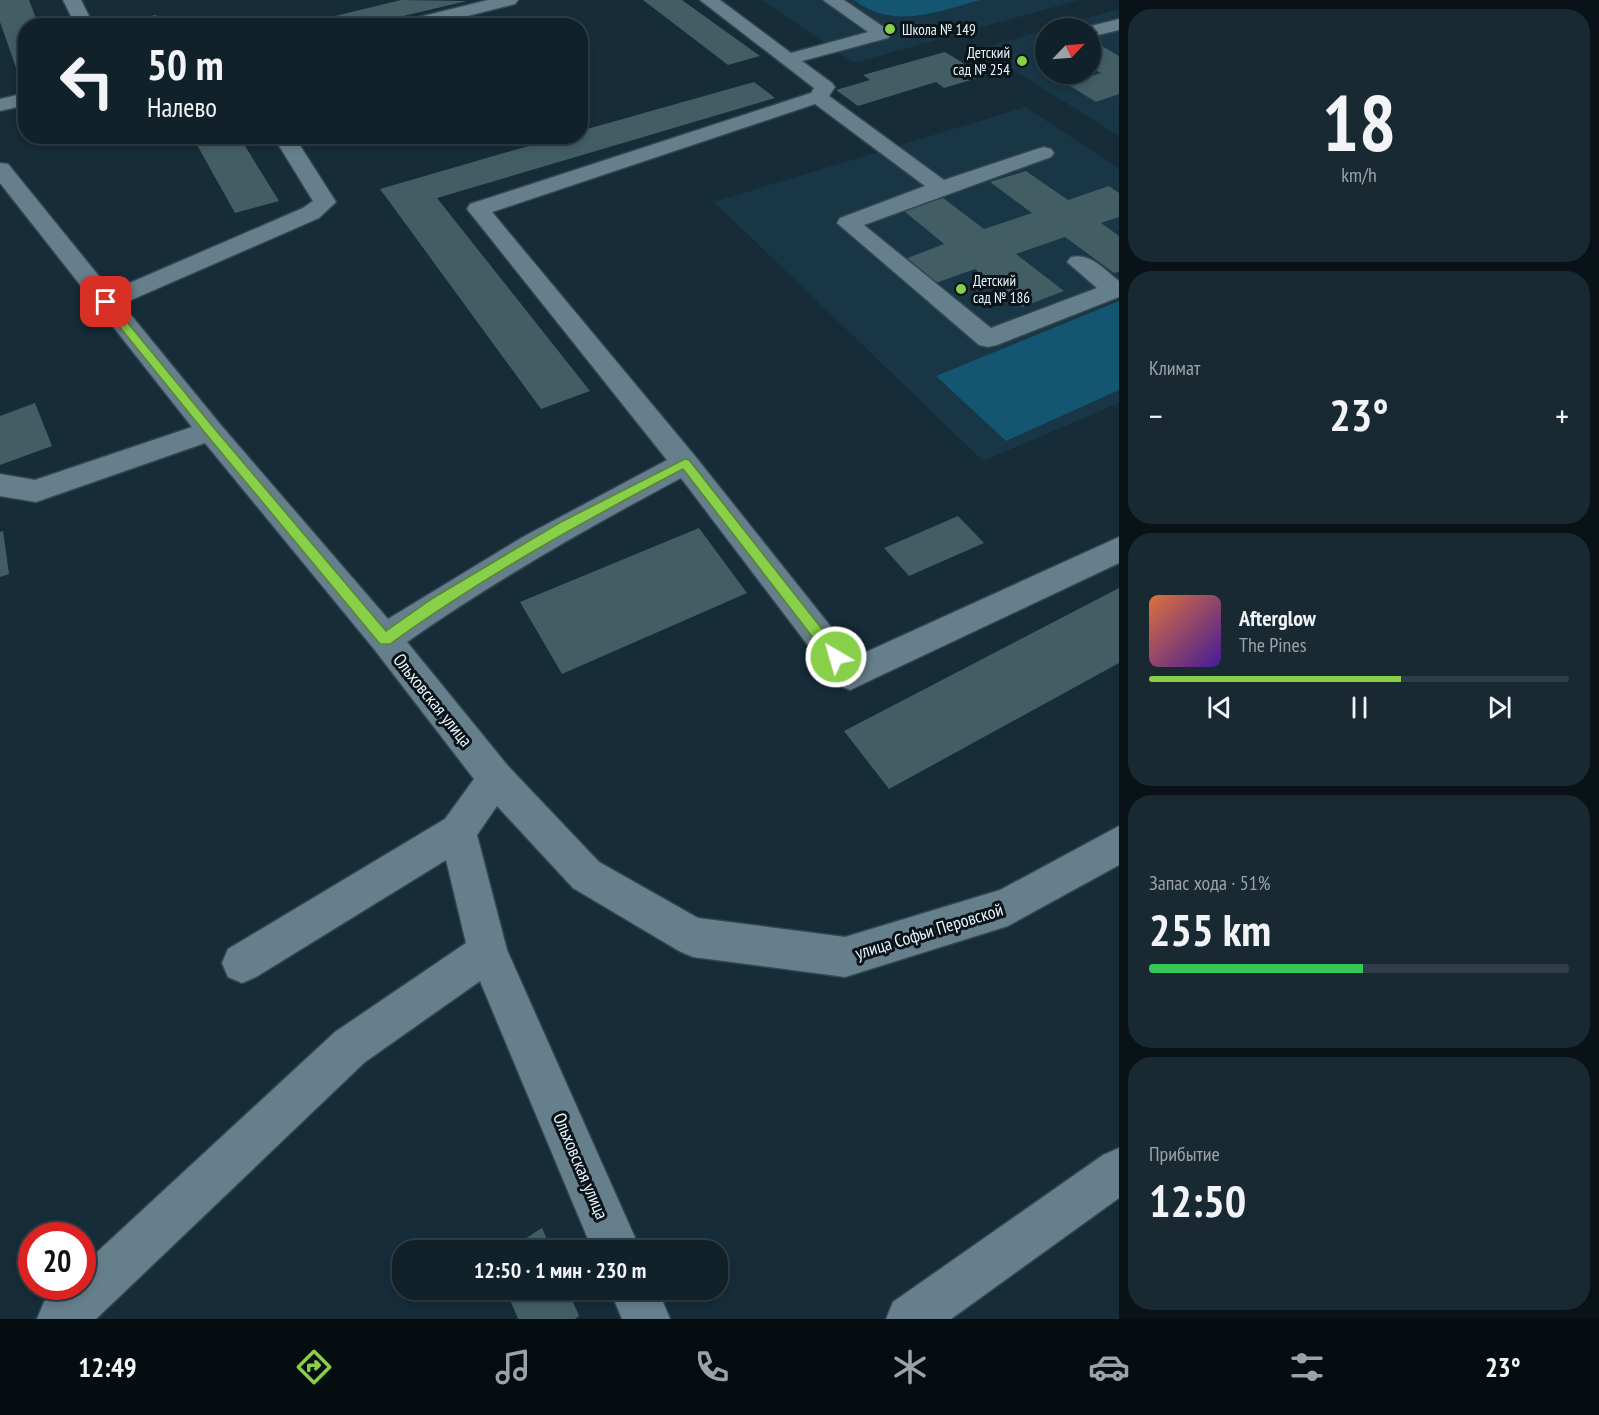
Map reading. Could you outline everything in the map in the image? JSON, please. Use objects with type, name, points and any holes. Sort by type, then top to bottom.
[{"type":"street","points":[[72,0],[81,18]]},
{"type":"street","points":[[437,18],[509,0]]},
{"type":"street","points":[[709,0],[825,87],[818,97],[478,209],[685,463],[850,675],[1119,549]]},
{"type":"street","points":[[788,59],[882,34],[832,0]]},
{"type":"street","points":[[1101,29],[1119,24]]},
{"type":"street","points":[[818,97],[941,188]]},
{"type":"street","points":[[0,105],[18,101]]},
{"type":"street","points":[[106,302],[311,213],[325,202],[288,144]]},
{"type":"street","points":[[1044,153],[848,223],[988,339],[1115,290],[1078,262]]},
{"type":"street","name":"Ольховская улица","points":[[0,169],[210,431],[385,639],[495,778]]},
{"type":"street","points":[[0,485],[36,491],[210,431]]},
{"type":"street","points":[[385,639],[438,602],[565,526],[685,463]]},
{"type":"street","points":[[242,963],[458,832],[495,778]]},
{"type":"street","name":"улица Софьи Перовской","points":[[495,778],[586,875],[693,937],[844,957],[1008,907],[1119,844]]},
{"type":"street","name":"Ольховская улица","points":[[458,832],[488,952],[612,1240]]},
{"type":"street","points":[[61,1319],[350,1047],[488,952]]},
{"type":"street","points":[[936,1311],[1119,1171]]},
{"type":"street","points":[[638,1300],[646,1319]]},
{"type":"shaded area","name":"Школа № 149","points":[[762,0],[1079,0],[854,63]]},
{"type":"shaded area","points":[[854,0],[980,0],[932,13],[900,16],[869,9]]},
{"type":"shaded area","name":"Детский сад № 254","points":[[1119,9],[1119,136],[1036,84],[1101,84],[1101,18],[1087,18]]},
{"type":"shaded area","name":"Детский сад № 254","points":[[1035,33],[1035,83],[980,49]]},
{"type":"shaded area","name":"Детский сад № 186","points":[[1025,107],[1119,168],[1119,403],[983,461],[714,202]]},
{"type":"shaded area","points":[[1119,301],[1119,390],[1006,441],[936,376]]},
{"type":"building","points":[[0,0],[29,0],[36,18],[18,18],[18,73],[0,22]]},
{"type":"building","points":[[401,0],[467,1],[395,18],[327,18]]},
{"type":"building","points":[[643,0],[682,0],[760,56],[728,65]]},
{"type":"building","points":[[156,15],[158,18],[141,18]]},
{"type":"building","points":[[1101,46],[1119,56],[1119,94],[1096,102],[1067,84],[1101,84]]},
{"type":"building","points":[[945,52],[984,76],[944,88],[936,82],[858,106],[836,90],[870,80],[863,75]]},
{"type":"building","points":[[754,82],[775,98],[437,198],[590,391],[541,409],[380,189],[535,144],[588,144],[588,129]]},
{"type":"building","points":[[196,144],[244,144],[279,201],[235,213]]},
{"type":"building","points":[[1026,171],[1068,200],[1109,186],[1119,193],[1119,217],[1101,223],[1119,236],[1119,272],[1114,273],[1065,237],[1016,254],[1064,291],[1022,307],[975,269],[936,283],[905,259],[944,244],[904,211],[943,198],[984,229],[1032,213],[990,182]]},
{"type":"building","points":[[35,403],[52,446],[0,465],[0,416]]},
{"type":"building","points":[[958,516],[984,543],[909,576],[884,548]]},
{"type":"building","points":[[699,528],[747,593],[562,674],[520,602]]},
{"type":"building","points":[[3,531],[9,574],[0,577],[0,532]]},
{"type":"building","points":[[1119,588],[1119,663],[889,789],[844,731]]},
{"type":"building","points":[[542,1228],[547,1240],[523,1240]]},
{"type":"building","points":[[510,1300],[572,1300],[579,1316],[575,1319],[518,1319]]},
{"type":"place","name":"Школа № 149","points":[[890,29]]},
{"type":"place","name":"Детский сад № 254","points":[[1022,61]]},
{"type":"place","name":"Детский сад № 186","points":[[961,289]]},
{"type":"route","points":[[106,302],[210,431],[385,639],[438,602],[565,526],[685,463],[836,657]]}]
